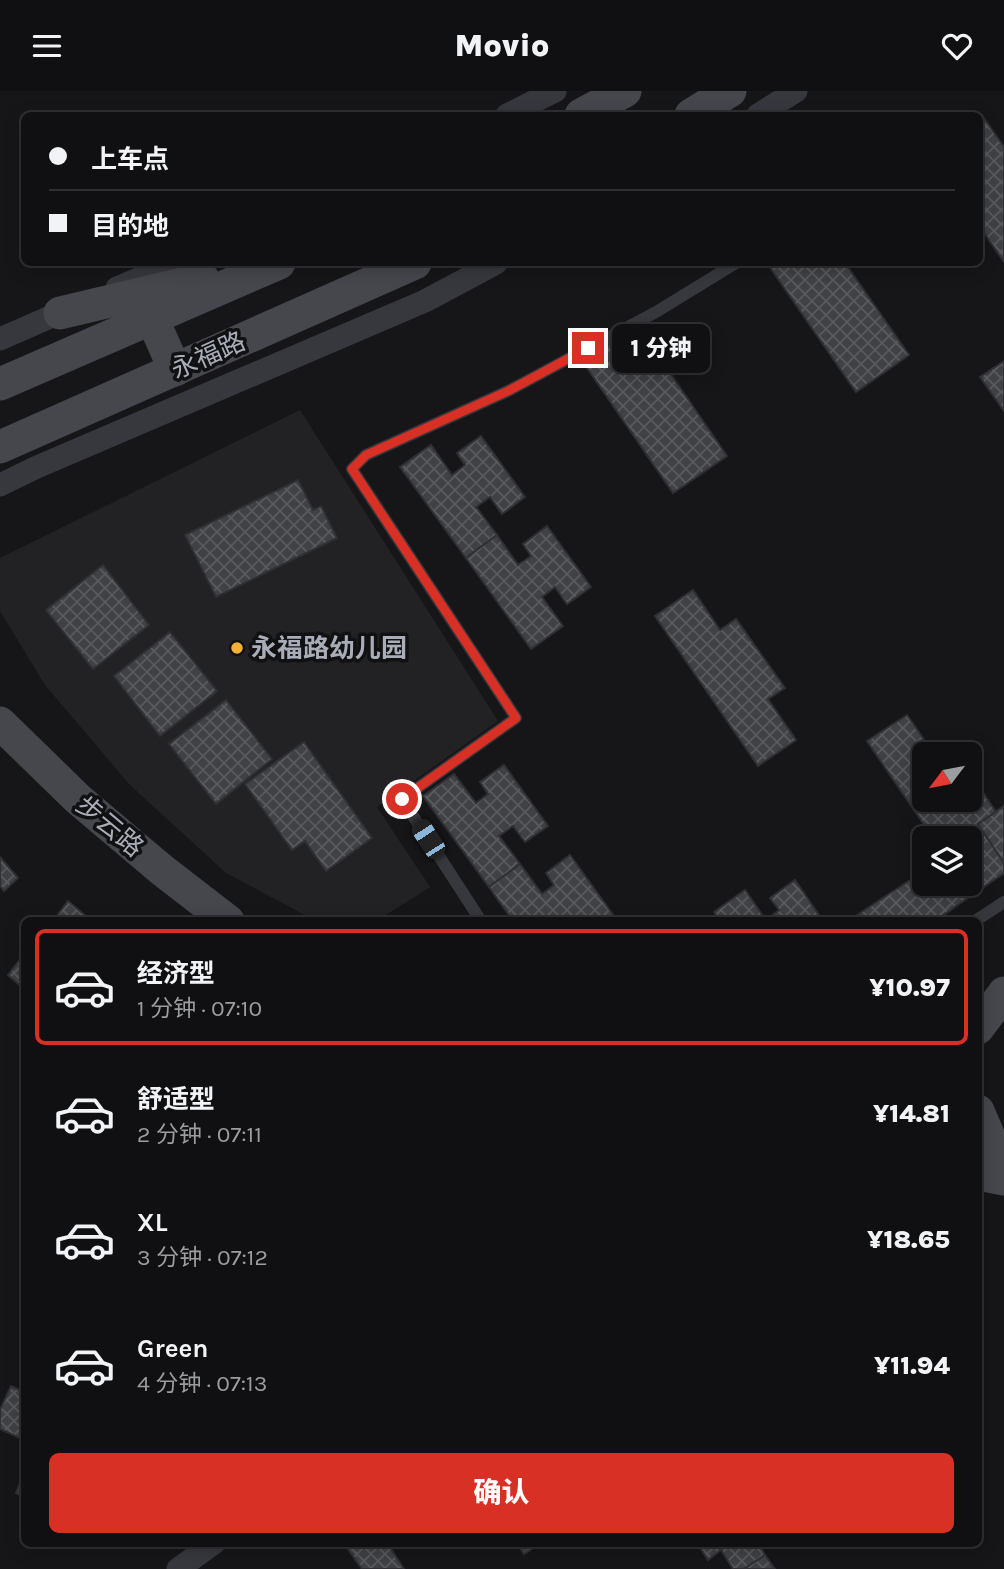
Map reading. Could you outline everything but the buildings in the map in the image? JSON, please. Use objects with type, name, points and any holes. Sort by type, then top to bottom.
[{"type":"main road","points":[[586,112],[625,91]]},
{"type":"main road","points":[[696,112],[730,91]]},
{"type":"main road","points":[[60,313],[257,266]]},
{"type":"main road","points":[[0,384],[272,266]]},
{"type":"main road","name":"永福路","points":[[0,447],[408,266]]},
{"type":"main road","points":[[152,318],[175,370]]},
{"type":"main road","name":"步云路","points":[[0,723],[78,799],[223,917]]},
{"type":"main road","points":[[982,1022],[1004,992]]},
{"type":"main road","points":[[982,1120],[992,1144],[1004,1157]]},
{"type":"main road","points":[[982,1175],[1004,1179]]},
{"type":"street","points":[[513,112],[555,91]]},
{"type":"street","points":[[763,112],[796,91]]},
{"type":"street","points":[[0,339],[168,266]]},
{"type":"street","points":[[0,485],[49,461],[425,300],[490,266]]},
{"type":"street","points":[[982,1006],[1004,992]]},
{"type":"street","points":[[178,1569],[208,1547]]},
{"type":"lane","points":[[478,917],[402,799],[516,718],[352,469],[366,455],[508,391],[656,312],[731,266]]},
{"type":"lane","points":[[981,917],[1004,902]]},
{"type":"shaded area","name":"永福路幼儿园","points":[[300,410],[498,721],[377,807],[430,887],[383,917],[308,917],[226,873],[130,785],[45,685],[0,611],[0,558]]},
{"type":"place","name":"永福路幼儿园","points":[[237,648]]},
{"type":"route","points":[[402,799],[516,718],[352,469],[366,455],[508,391],[588,348]]}]
